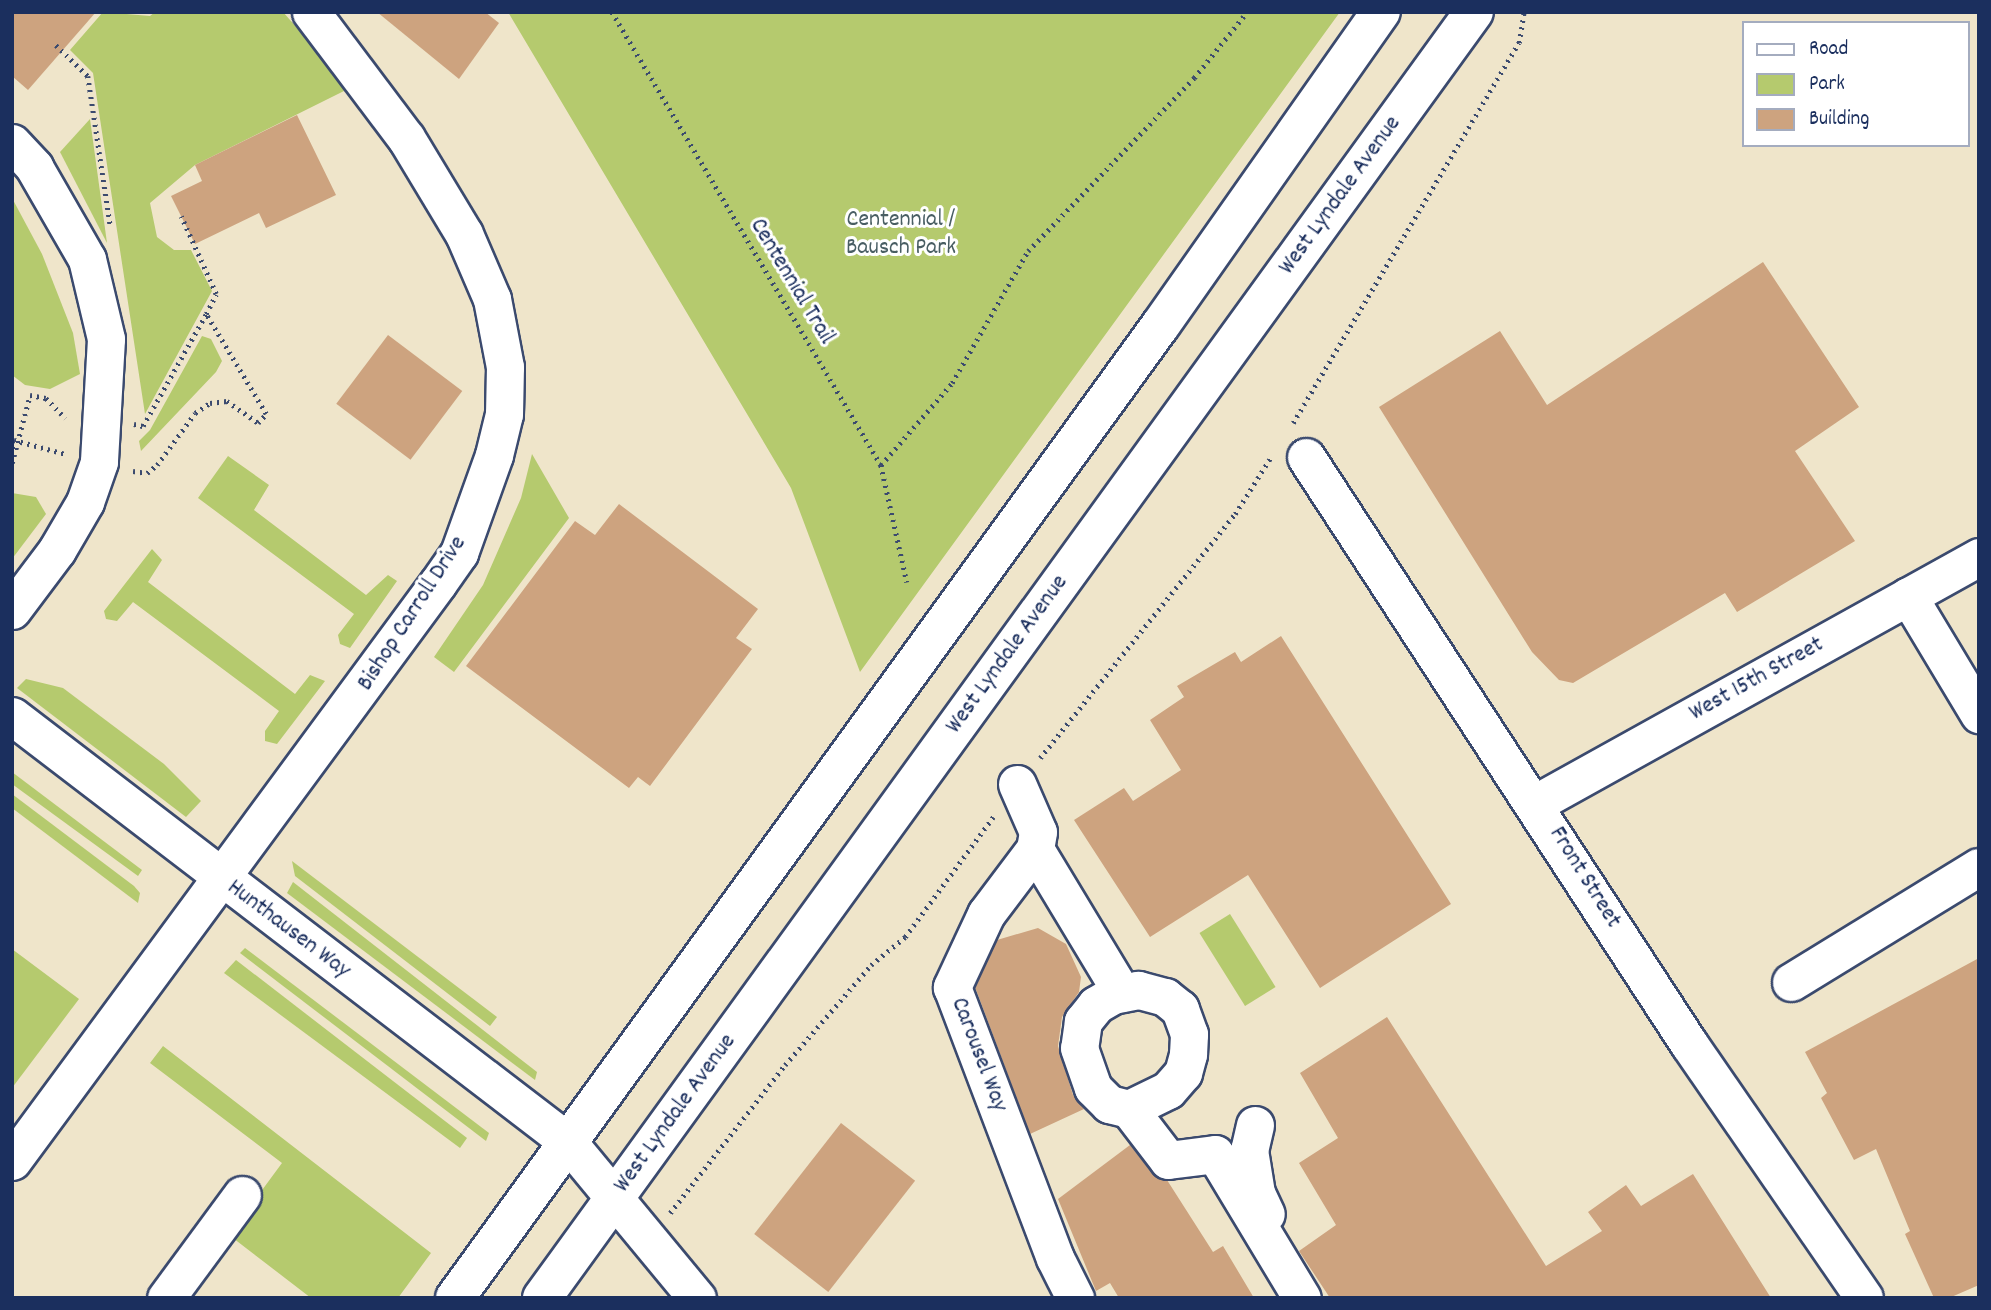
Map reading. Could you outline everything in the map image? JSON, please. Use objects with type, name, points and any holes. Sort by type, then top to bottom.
[{"type":"highway","points":[[455,1298],[1175,304],[1381,12]]},
{"type":"highway","name":"West Lyndale Avenue","points":[[541,1298],[1474,12]]},
{"type":"street","name":"Bishop Carroll Drive","points":[[12,1161],[219,877],[371,680],[459,553],[478,508],[504,414],[505,367],[492,299],[464,234],[385,107],[312,12]]},
{"type":"street","points":[[12,143],[33,167],[87,258],[106,339],[99,462],[85,502],[57,550],[12,610]]},
{"type":"street","name":"Front Street","points":[[1289,448],[1536,803],[1689,1044],[1864,1298]]},
{"type":"street","name":"West 15th Street","points":[[1536,803],[1979,557]]},
{"type":"street","points":[[1908,596],[1979,714]]},
{"type":"street","name":"Hunthausen Way","points":[[12,716],[567,1141],[697,1298]]},
{"type":"street","points":[[1017,785],[1038,832],[1034,849],[1122,993]]},
{"type":"street","name":"Carousel Way","points":[[1034,849],[986,914],[951,987],[1055,1258],[1074,1298]]},
{"type":"street","points":[[1791,982],[1979,867]]},
{"type":"street","points":[[1129,1109],[1168,1090],[1183,1073],[1189,1034],[1180,1009],[1165,998],[1138,990],[1122,993],[1096,1005],[1083,1021],[1079,1048],[1093,1088],[1109,1104],[1129,1109],[1168,1160],[1215,1154],[1255,1125],[1249,1150],[1272,1249]]},
{"type":"street","points":[[1215,1154],[1302,1298]]},
{"type":"street","points":[[166,1298],[242,1195]]},
{"type":"path","name":"Centennial Trail","points":[[612,12],[881,465],[907,582]]},
{"type":"path","points":[[881,465],[952,383],[1028,251],[1194,78],[1247,12]]},
{"type":"path","points":[[663,1222],[785,1065],[872,965],[905,937],[1017,785],[1289,448],[1519,43],[1524,12]]},
{"type":"path","points":[[56,45],[88,76],[111,236]]},
{"type":"path","points":[[133,424],[143,426],[216,294],[181,216]]},
{"type":"path","points":[[122,469],[147,473],[157,466],[195,413],[211,403],[227,401],[258,423],[266,414],[206,314]]},
{"type":"path","points":[[12,463],[20,442],[30,395],[55,405],[69,427]]},
{"type":"path","points":[[14,440],[74,456]]},
{"type":"path","points":[[62,453],[66,440]]},
{"type":"green space","points":[[103,12],[150,16],[155,12],[283,12],[334,70],[344,91],[195,165],[150,203],[157,237],[174,250],[191,250],[212,291],[145,414],[93,73],[70,50]]},
{"type":"green space","name":"Centennial / Bausch Park","points":[[508,12],[1340,12],[860,672],[791,488]]},
{"type":"green space","points":[[90,119],[107,243],[60,152]]},
{"type":"green space","points":[[12,198],[42,254],[73,333],[80,374],[50,389],[25,385],[12,375]]},
{"type":"green space","points":[[202,336],[211,339],[222,361],[216,372],[141,451],[139,441],[150,430]]},
{"type":"green space","points":[[532,454],[569,518],[454,672],[434,657],[483,585],[521,498]]},
{"type":"green space","points":[[228,456],[269,485],[254,510],[366,595],[388,575],[397,581],[350,648],[340,644],[338,635],[354,614],[198,498]]},
{"type":"green space","points":[[12,493],[36,497],[46,514],[12,559]]},
{"type":"green space","points":[[152,549],[162,560],[148,582],[295,694],[310,675],[325,681],[277,744],[265,741],[265,731],[279,711],[133,602],[117,621],[106,619],[104,611]]},
{"type":"green space","points":[[26,679],[63,688],[164,764],[201,801],[186,817],[17,688]]},
{"type":"green space","points":[[12,772],[142,870],[138,876],[12,784]]},
{"type":"green space","points":[[12,794],[134,886],[140,893],[138,903],[12,808]]},
{"type":"green space","points":[[292,861],[497,1017],[490,1026],[295,876]]},
{"type":"green space","points":[[293,882],[537,1072],[535,1080],[287,893]]},
{"type":"green space","points":[[1230,914],[1276,987],[1245,1006],[1199,933]]},
{"type":"green space","points":[[245,948],[489,1133],[486,1141],[240,953]]},
{"type":"green space","points":[[12,949],[79,999],[12,1088]]},
{"type":"green space","points":[[236,960],[467,1138],[460,1148],[224,973]]},
{"type":"green space","points":[[163,1046],[431,1253],[398,1298],[311,1298],[229,1235],[282,1163],[150,1063]]},
{"type":"building","points":[[12,12],[96,12],[28,90],[12,76]]},
{"type":"building","points":[[377,12],[485,12],[499,23],[459,79]]},
{"type":"building","points":[[297,115],[336,195],[266,228],[259,213],[195,244],[171,196],[202,181],[195,165]]},
{"type":"building","points":[[1763,262],[1859,407],[1795,451],[1855,541],[1737,612],[1725,593],[1573,683],[1559,680],[1532,652],[1379,407],[1500,331],[1547,405]]},
{"type":"building","points":[[388,335],[462,391],[411,460],[336,404]]},
{"type":"building","points":[[619,504],[758,609],[736,638],[752,649],[650,786],[638,777],[629,788],[466,666],[575,521],[595,535]]},
{"type":"building","points":[[1281,636],[1451,904],[1320,988],[1248,875],[1150,937],[1074,820],[1124,788],[1133,801],[1181,770],[1150,720],[1184,697],[1177,686],[1235,652],[1241,662]]},
{"type":"building","points":[[1038,928],[1066,944],[1081,977],[1079,992],[1062,1017],[1058,1046],[1073,1095],[1084,1109],[1030,1134],[975,987],[997,940]]},
{"type":"building","points":[[1979,958],[1979,1285],[1949,1298],[1934,1298],[1905,1234],[1910,1231],[1876,1149],[1854,1160],[1821,1098],[1827,1093],[1805,1052]]},
{"type":"building","points":[[1387,1017],[1546,1266],[1602,1231],[1588,1212],[1626,1185],[1641,1206],[1693,1174],[1771,1298],[1330,1298],[1299,1251],[1336,1225],[1299,1163],[1338,1138],[1300,1073]]},
{"type":"building","points":[[841,1123],[915,1181],[828,1292],[754,1234]]},
{"type":"building","points":[[1130,1145],[1152,1173],[1167,1180],[1213,1252],[1223,1246],[1254,1298],[1119,1298],[1110,1283],[1096,1291],[1058,1199]]}]
